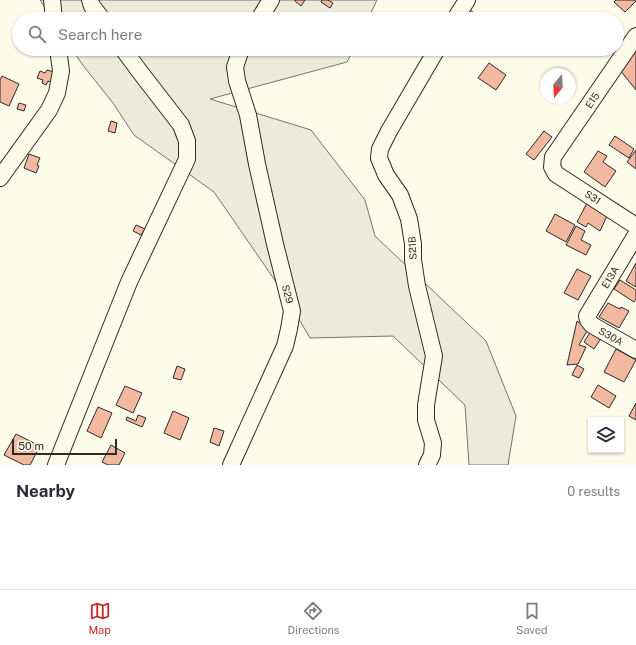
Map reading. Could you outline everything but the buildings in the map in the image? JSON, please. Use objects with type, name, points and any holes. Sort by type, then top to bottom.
[{"type":"street","points":[[52,0],[53,12]]},
{"type":"street","points":[[90,0],[97,12]]},
{"type":"street","points":[[263,12],[271,0]]},
{"type":"street","points":[[459,12],[467,0]]},
{"type":"street","name":"E15","points":[[624,53],[636,36]]},
{"type":"street","points":[[0,178],[49,110],[57,93],[61,71],[59,56]]},
{"type":"street","points":[[56,465],[129,282],[188,159],[186,140],[181,126],[128,56]]},
{"type":"street","name":"S29","points":[[231,465],[285,346],[290,330],[292,310],[275,244],[257,164],[248,115],[237,81],[235,67],[239,56]]},
{"type":"street","name":"S21B","points":[[427,465],[432,455],[433,444],[426,420],[426,406],[434,356],[419,293],[413,260],[413,244],[409,219],[400,195],[386,175],[379,158],[380,149],[389,131],[433,56]]},
{"type":"street","name":"E15","points":[[552,167],[553,157],[622,56]]},
{"type":"street","name":"S31","points":[[552,167],[556,174],[636,226]]},
{"type":"street","name":"E13A","points":[[588,320],[587,316],[636,235]]},
{"type":"street","name":"S30A","points":[[588,320],[592,325],[636,350]]},
{"type":"shaded area","points":[[40,0],[377,0],[371,12],[48,12]]},
{"type":"shaded area","points":[[77,56],[350,56],[347,62],[210,99],[311,130],[365,200],[375,236],[486,341],[516,416],[508,465],[469,465],[465,405],[393,336],[310,338],[283,292],[214,192],[134,135],[113,103]]}]
